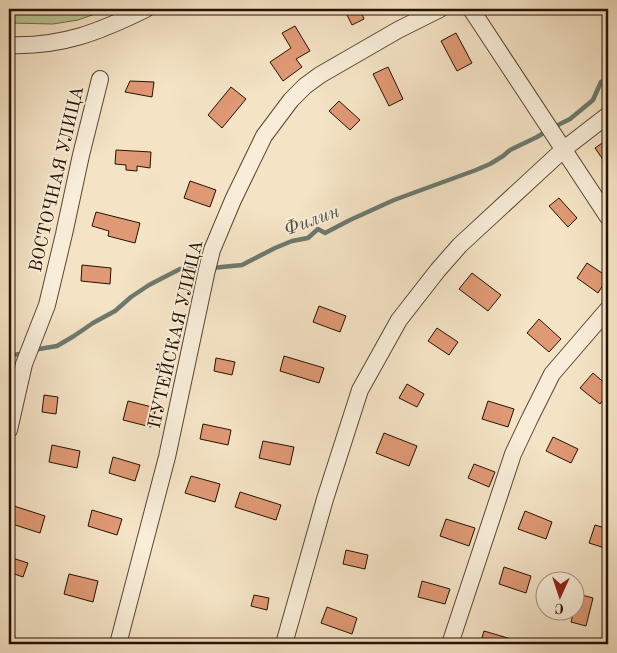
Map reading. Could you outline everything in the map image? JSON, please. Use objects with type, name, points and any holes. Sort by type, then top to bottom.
[{"type":"street","points":[[9,46],[39,45],[76,38],[108,27],[146,9]]},
{"type":"street","name":"ПУТЕЙСКАЯ УЛИЦА","points":[[118,644],[167,457],[212,250],[233,200],[264,136],[291,100],[320,74],[440,9]]},
{"type":"street","points":[[472,9],[608,217]]},
{"type":"street","name":"ВОСТОЧНАЯ УЛИЦА","points":[[9,430],[24,364],[46,304],[100,79]]},
{"type":"street","points":[[284,644],[325,499],[360,390],[399,320],[460,244],[559,142],[608,115]]},
{"type":"street","points":[[450,644],[517,445],[552,374],[608,309]]},
{"type":"green space","points":[[9,9],[109,9],[78,20],[53,24],[9,23]]},
{"type":"building","points":[[344,9],[360,9],[364,19],[352,25]]},
{"type":"building","points":[[295,26],[310,51],[296,59],[302,67],[283,81],[270,62],[291,48],[282,33]]},
{"type":"building","points":[[456,33],[472,63],[457,71],[441,41]]},
{"type":"building","points":[[388,67],[403,99],[389,106],[373,74]]},
{"type":"building","points":[[130,81],[154,82],[152,97],[125,92]]},
{"type":"building","points":[[231,87],[246,99],[222,128],[208,115]]},
{"type":"building","points":[[339,101],[360,120],[350,130],[329,111]]},
{"type":"building","points":[[608,139],[608,167],[595,148]]},
{"type":"building","points":[[116,150],[151,152],[150,168],[137,166],[137,171],[126,170],[126,165],[115,164]]},
{"type":"building","points":[[190,181],[216,190],[210,207],[184,198]]},
{"type":"building","points":[[559,198],[577,218],[568,227],[549,206]]},
{"type":"building","points":[[96,212],[140,223],[135,243],[108,236],[109,231],[92,226]]},
{"type":"building","points":[[587,263],[608,277],[598,293],[577,278]]},
{"type":"building","points":[[82,265],[111,268],[110,284],[81,281]]},
{"type":"building","points":[[472,273],[501,295],[488,311],[459,289]]},
{"type":"building","points":[[319,306],[346,316],[340,332],[313,322]]},
{"type":"building","points":[[539,319],[561,339],[549,352],[527,333]]},
{"type":"building","points":[[437,328],[458,342],[449,355],[428,341]]},
{"type":"building","points":[[284,356],[324,368],[319,383],[280,371]]},
{"type":"building","points":[[216,358],[235,362],[232,375],[214,371]]},
{"type":"building","points":[[593,373],[608,386],[608,393],[600,404],[580,388]]},
{"type":"building","points":[[407,384],[424,394],[417,407],[399,398]]},
{"type":"building","points":[[44,395],[58,397],[56,414],[42,412]]},
{"type":"building","points":[[128,401],[156,408],[151,427],[123,420]]},
{"type":"building","points":[[488,401],[514,409],[508,427],[482,419]]},
{"type":"building","points":[[203,424],[231,430],[228,445],[200,439]]},
{"type":"building","points":[[384,433],[417,446],[409,466],[376,453]]},
{"type":"building","points":[[553,437],[578,449],[571,463],[546,451]]},
{"type":"building","points":[[263,441],[294,447],[290,465],[259,458]]},
{"type":"building","points":[[52,445],[80,451],[77,468],[49,462]]},
{"type":"building","points":[[113,457],[140,465],[135,481],[109,473]]},
{"type":"building","points":[[474,464],[495,472],[489,487],[468,478]]},
{"type":"building","points":[[191,476],[220,484],[215,502],[185,493]]},
{"type":"building","points":[[240,492],[281,505],[276,520],[235,507]]},
{"type":"building","points":[[14,506],[45,516],[40,533],[9,523]]},
{"type":"building","points":[[92,510],[122,519],[117,535],[88,526]]},
{"type":"building","points":[[525,511],[552,522],[546,539],[518,529]]},
{"type":"building","points":[[446,519],[475,528],[469,546],[440,536]]},
{"type":"building","points":[[595,525],[608,529],[608,549],[589,543]]},
{"type":"building","points":[[346,550],[368,555],[365,569],[343,564]]},
{"type":"building","points":[[9,557],[28,563],[23,577],[9,572]]},
{"type":"building","points":[[504,567],[531,576],[526,593],[499,584]]},
{"type":"building","points":[[69,574],[98,581],[93,602],[64,594]]},
{"type":"building","points":[[422,581],[450,589],[445,604],[418,597]]},
{"type":"building","points":[[254,595],[269,598],[267,610],[251,606]]},
{"type":"building","points":[[584,596],[593,598],[586,626],[571,622],[572,620],[584,620]]},
{"type":"building","points":[[327,607],[357,618],[352,634],[321,623]]},
{"type":"building","points":[[484,631],[518,641],[517,644],[480,644]]},
{"type":"waterway","name":"Филин","points":[[554,127],[570,119],[593,100],[601,82],[608,78]]},
{"type":"waterway","name":"Филин","points":[[212,268],[242,265],[292,241],[308,238],[318,229],[325,233],[394,200],[490,164],[510,150],[547,131]]},
{"type":"waterway","name":"Филин","points":[[33,352],[57,346],[115,311],[149,285],[180,269],[204,268]]},
{"type":"waterway","name":"Филин","points":[[9,355],[23,354]]}]
